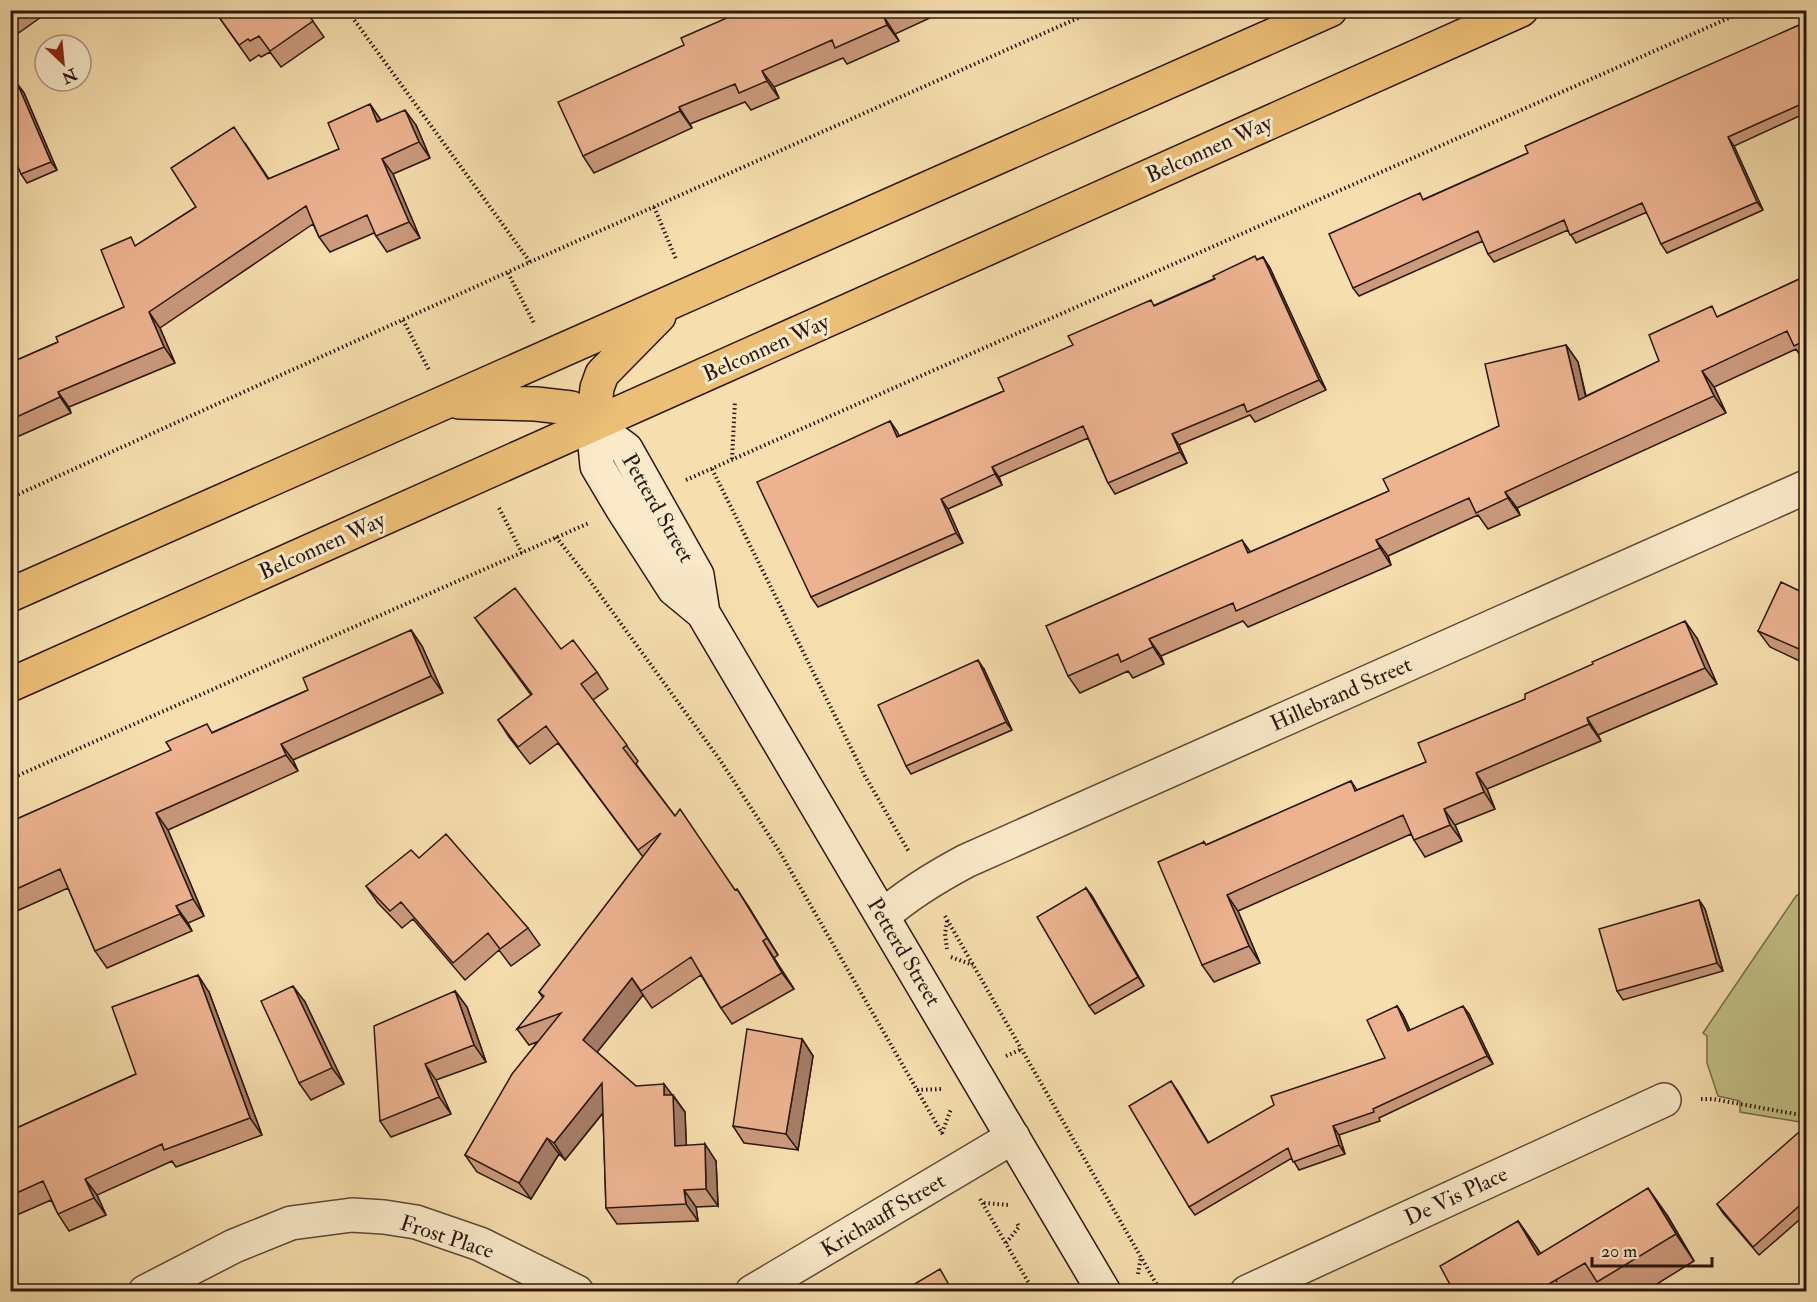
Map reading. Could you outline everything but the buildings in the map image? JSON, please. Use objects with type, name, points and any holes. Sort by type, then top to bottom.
[{"type":"main road","points":[[10,595],[1330,10]]},
{"type":"main road","name":"Belconnen Way","points":[[10,685],[1521,10]]},
{"type":"main road","points":[[593,425],[597,388],[602,374],[672,303]]},
{"type":"main road","points":[[445,402],[525,403],[571,408],[593,425]]},
{"type":"street","name":"Petterd Street","points":[[593,425],[626,449],[697,575],[704,613],[1104,1292]]},
{"type":"street","name":"Petterd Street","points":[[593,425],[597,466],[674,589],[704,613]]},
{"type":"street","name":"Hillebrand Street","points":[[883,916],[926,882],[977,856],[1806,487]]},
{"type":"street","name":"De Vis Place","points":[[1247,1292],[1664,1100]]},
{"type":"street","name":"Krichauff Street","points":[[752,1292],[1013,1137]]},
{"type":"street","name":"Frost Place","points":[[145,1292],[234,1246],[291,1223],[352,1215],[416,1222],[480,1244],[577,1292]]},
{"type":"path","points":[[347,10],[530,262]]},
{"type":"path","points":[[10,498],[530,262],[1096,10]]},
{"type":"path","points":[[652,495],[1747,10]]},
{"type":"path","points":[[508,273],[553,356]]},
{"type":"path","points":[[732,459],[735,391]]},
{"type":"path","points":[[712,469],[865,776],[1161,1292]]},
{"type":"path","points":[[10,779],[622,508]]},
{"type":"path","points":[[556,537],[720,760],[781,854],[1034,1292]]},
{"type":"path","points":[[947,920],[945,934],[949,956],[973,965]]},
{"type":"path","points":[[917,1089],[941,1089]]},
{"type":"path","points":[[1664,1100],[1713,1099],[1806,1116]]},
{"type":"path","points":[[942,1133],[951,1110],[946,1100]]},
{"type":"path","points":[[983,1203],[1010,1205]]},
{"type":"path","points":[[1006,1243],[1019,1227],[1014,1216]]},
{"type":"shaded area","points":[[1806,889],[1806,1123],[1740,1112],[1740,1101],[1718,1096],[1707,1063],[1707,1036],[1703,1033],[1796,896]]}]
